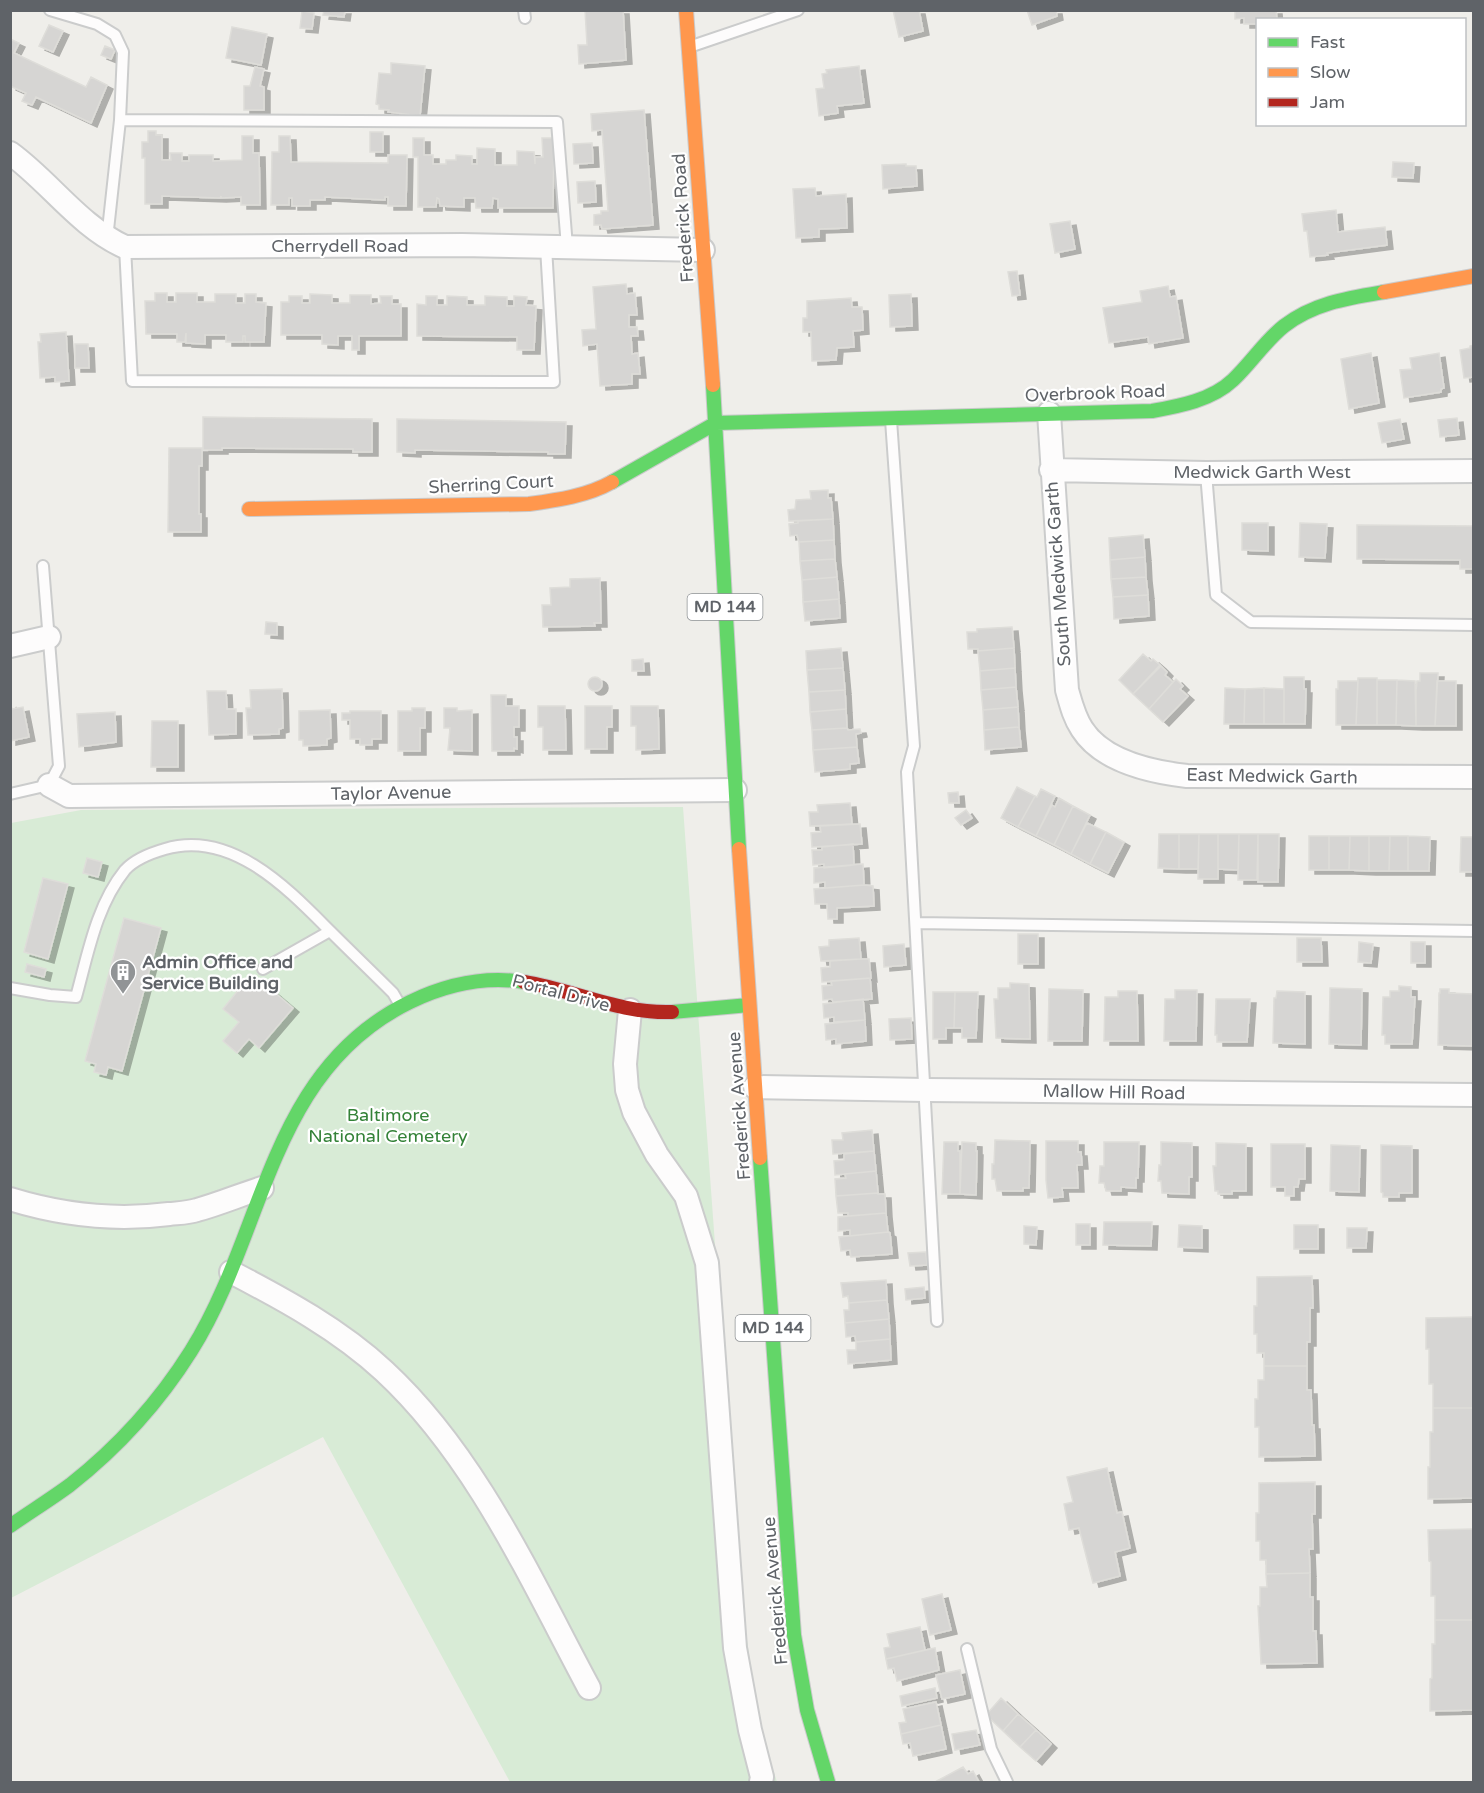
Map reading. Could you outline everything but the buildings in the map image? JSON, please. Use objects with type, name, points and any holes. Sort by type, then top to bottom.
[{"type":"street","name":"Frederick Road","points":[[686,10],[716,423]]},
{"type":"street","points":[[10,153],[42,179],[89,225],[116,243]]},
{"type":"street","name":"Cherrydell Road","points":[[116,243],[462,245],[703,250]]},
{"type":"street","name":"Overbrook Road","points":[[716,423],[1152,411],[1181,406],[1206,397],[1231,382],[1283,327],[1306,312],[1332,301],[1473,276]]},
{"type":"street","name":"South Medwick Garth","points":[[1048,413],[1067,690],[1073,712],[1083,731]]},
{"type":"street","name":"Sherring Court","points":[[249,509],[529,504],[568,498],[598,490],[716,423]]},
{"type":"street","name":"Frederick Avenue","points":[[716,423],[735,790],[794,1635],[810,1726],[828,1782]]},
{"type":"street","name":"Medwick Garth West","points":[[1051,470],[1206,474],[1473,471]]},
{"type":"street","points":[[10,646],[49,637]]},
{"type":"street","name":"East Medwick Garth","points":[[1083,731],[1102,749],[1126,762],[1155,772],[1187,776],[1473,777]]},
{"type":"street","name":"Taylor Avenue","points":[[49,785],[69,796],[735,790]]},
{"type":"street","name":"Portal Drive","points":[[10,1526],[70,1484],[142,1417],[176,1373],[204,1330],[231,1272],[262,1188],[294,1118],[318,1079],[338,1055],[400,1005],[448,987],[499,978],[528,981],[630,1010],[666,1012],[749,1005]]},
{"type":"street","points":[[630,1010],[625,1064],[627,1090],[634,1112],[657,1155],[686,1196],[707,1263],[735,1648],[750,1730],[762,1777],[761,1782]]},
{"type":"street","name":"Mallow Hill Road","points":[[755,1087],[1473,1095]]},
{"type":"street","points":[[10,1199],[48,1210],[80,1215],[118,1218],[151,1217],[195,1211],[262,1188]]},
{"type":"street","points":[[231,1272],[270,1292],[330,1329],[384,1371],[431,1422],[484,1492],[589,1688]]},
{"type":"lane","points":[[50,10],[97,24],[115,36],[123,52],[120,120],[116,243],[132,381],[554,382],[557,122],[120,120]]},
{"type":"lane","points":[[688,48],[798,10]]},
{"type":"lane","points":[[891,418],[914,747],[907,772],[937,1321]]},
{"type":"lane","points":[[1206,474],[1216,594],[1251,622],[1473,625]]},
{"type":"lane","points":[[10,794],[49,785],[59,766],[43,566]]},
{"type":"lane","points":[[10,988],[76,997],[99,916],[113,888],[127,869],[149,853],[172,846],[196,846],[227,852],[259,868],[289,890],[393,993],[400,1005]]},
{"type":"lane","points":[[917,924],[1473,931]]},
{"type":"lane","points":[[263,969],[330,931]]},
{"type":"lane","points":[[967,1649],[991,1749],[1007,1782]]},
{"type":"green space","name":"Baltimore National Cemetery","points":[[683,807],[741,1600],[760,1728],[777,1782],[510,1782],[323,1437],[11,1598],[11,823],[81,810]]},
{"type":"traffic: fast","points":[[612,482],[716,423],[1152,411],[1184,404],[1206,397],[1225,387],[1277,332],[1295,318],[1332,303],[1384,292]]},
{"type":"traffic: fast","points":[[713,385],[739,849]]},
{"type":"traffic: fast","points":[[10,1526],[70,1485],[104,1456],[151,1406],[179,1370],[216,1305],[275,1158],[298,1111],[326,1069],[363,1032],[423,996],[480,981],[524,982]]},
{"type":"traffic: fast","points":[[672,1012],[749,1005]]},
{"type":"traffic: fast","points":[[760,1158],[794,1635],[807,1710],[828,1782]]},
{"type":"traffic: slow","points":[[686,10],[713,385]]},
{"type":"traffic: slow","points":[[1384,292],[1474,276]]},
{"type":"traffic: slow","points":[[249,509],[529,504],[582,494],[612,482]]},
{"type":"traffic: slow","points":[[739,849],[760,1158]]},
{"type":"traffic: jam","points":[[524,982],[634,1009],[672,1012]]},
{"type":"place","name":"Admin Office and Service Building","points":[[123,995]]}]
